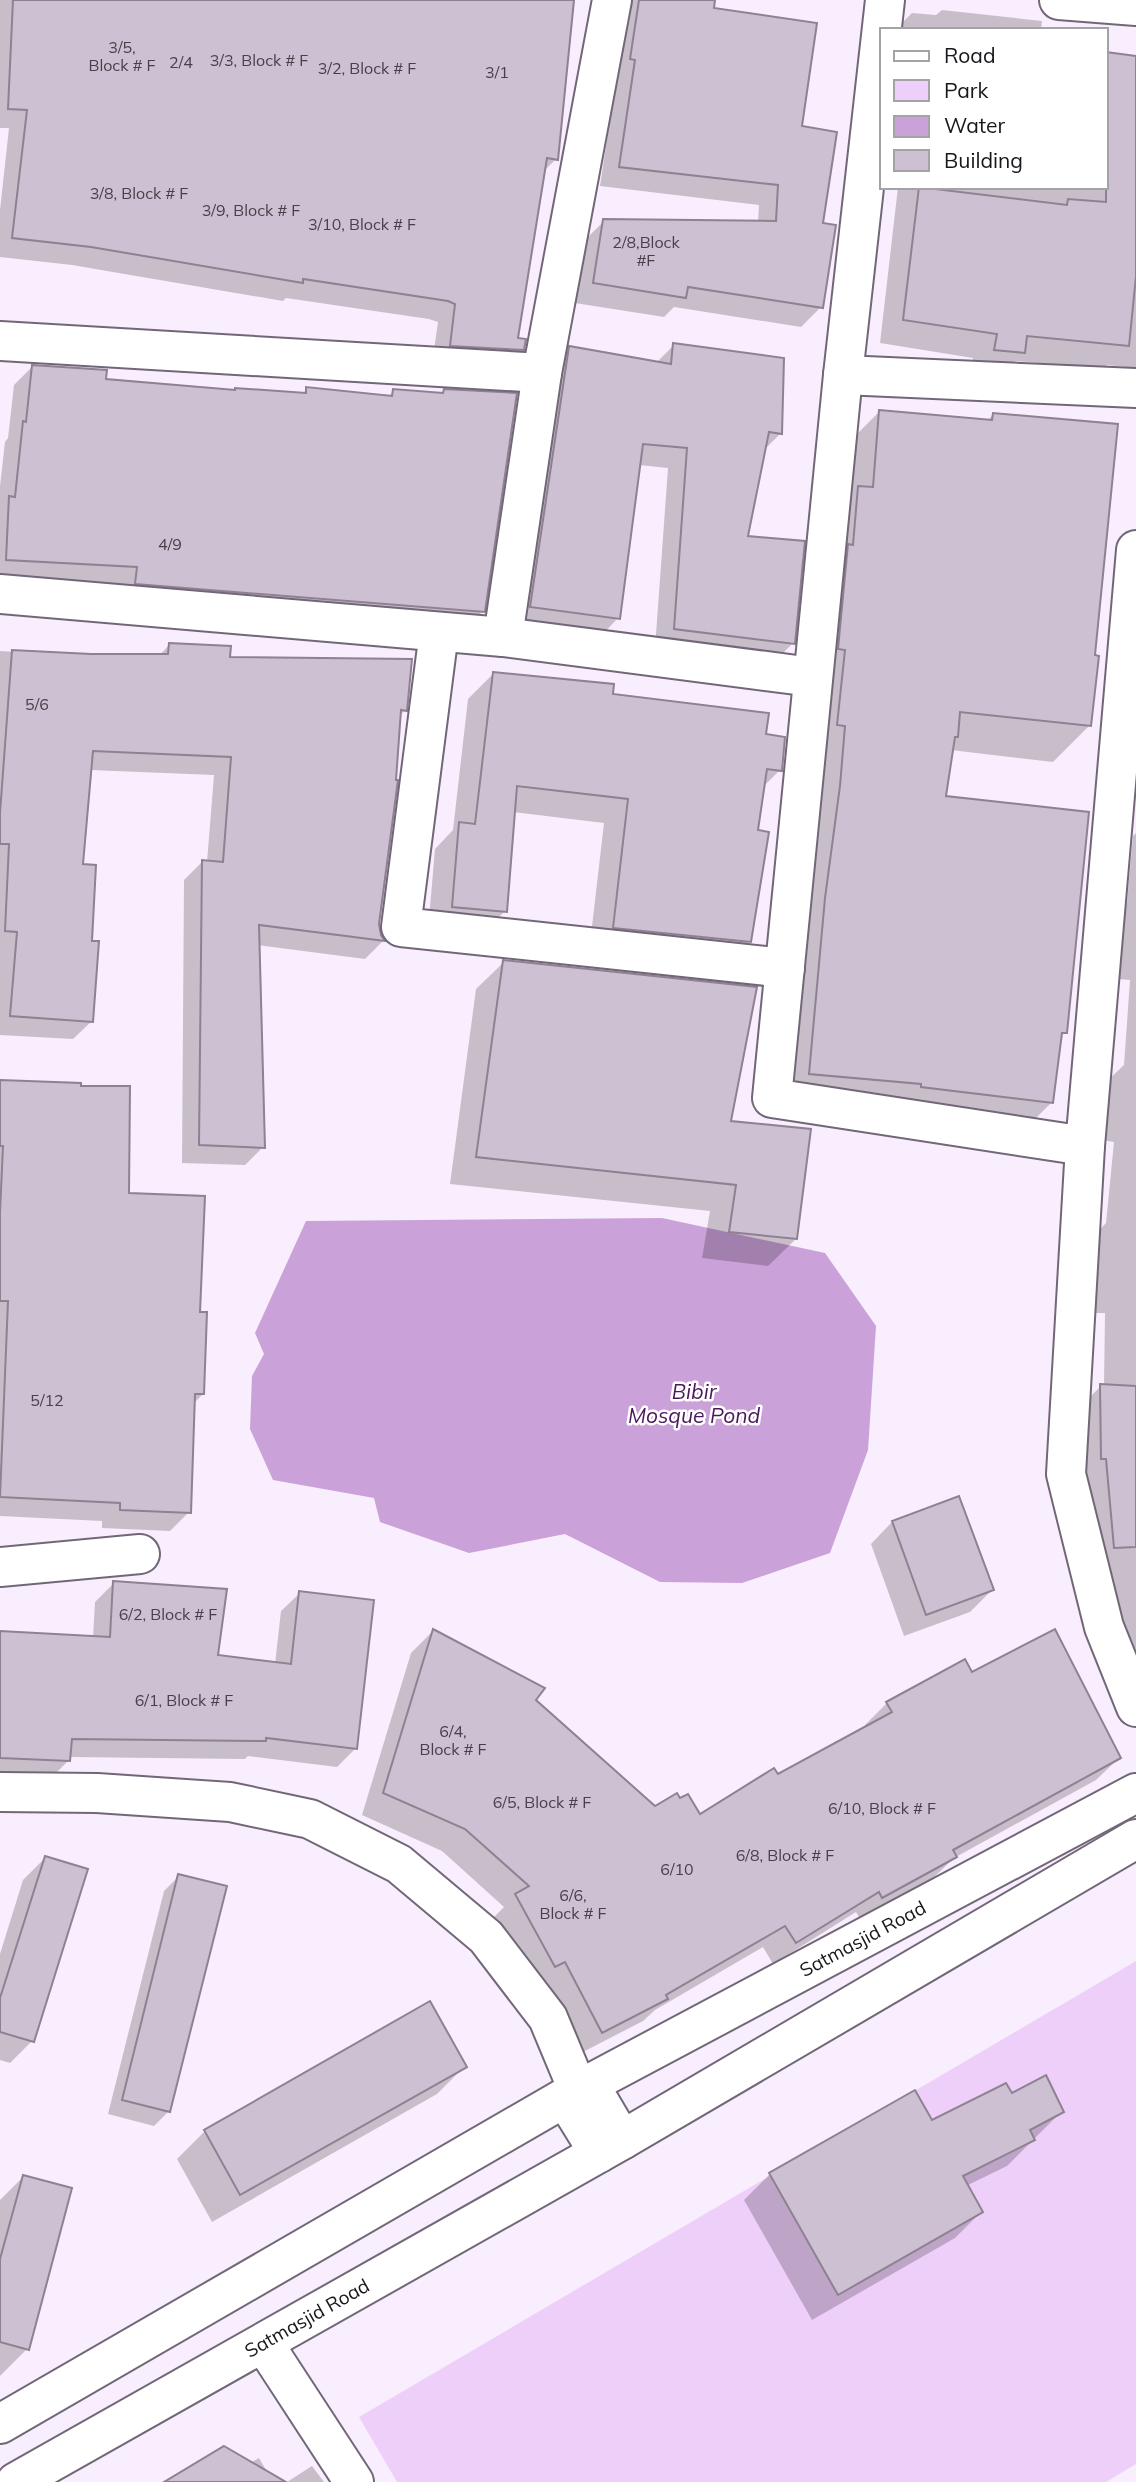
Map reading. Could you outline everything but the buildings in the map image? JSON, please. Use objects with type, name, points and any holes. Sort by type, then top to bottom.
[{"type":"street","points":[[503,637],[542,373],[612,0]]},
{"type":"street","points":[[882,28],[885,0]]},
{"type":"street","points":[[1059,0],[1136,6]]},
{"type":"street","points":[[880,46],[813,677],[772,1098],[1085,1146]]},
{"type":"street","points":[[0,341],[542,373]]},
{"type":"street","points":[[844,375],[1136,388]]},
{"type":"street","points":[[1136,550],[1127,767],[1085,1146],[1066,1474],[1104,1627],[1136,1707]]},
{"type":"street","points":[[0,594],[503,637],[813,677]]},
{"type":"street","points":[[439,632],[401,927],[785,968]]},
{"type":"street","points":[[0,1567],[140,1554]]},
{"type":"street","points":[[0,1792],[97,1793],[230,1802],[310,1819],[399,1864],[486,1937],[548,2018],[578,2091],[611,2146]]},
{"type":"street","name":"Satmasjid Road","points":[[0,2424],[578,2091],[1136,1793]]},
{"type":"street","name":"Satmasjid Road","points":[[16,2482],[611,2146],[1136,1839]]},
{"type":"street","points":[[264,2344],[354,2482]]},
{"type":"green space","points":[[1136,1961],[1136,2464],[1106,2482],[397,2482],[359,2417]]},
{"type":"water","name":"Bibir Mosque Pond","points":[[662,1218],[825,1253],[876,1326],[868,1450],[830,1553],[742,1583],[660,1582],[565,1534],[469,1553],[380,1522],[374,1498],[273,1480],[250,1429],[252,1376],[264,1354],[255,1333],[306,1221]]}]
